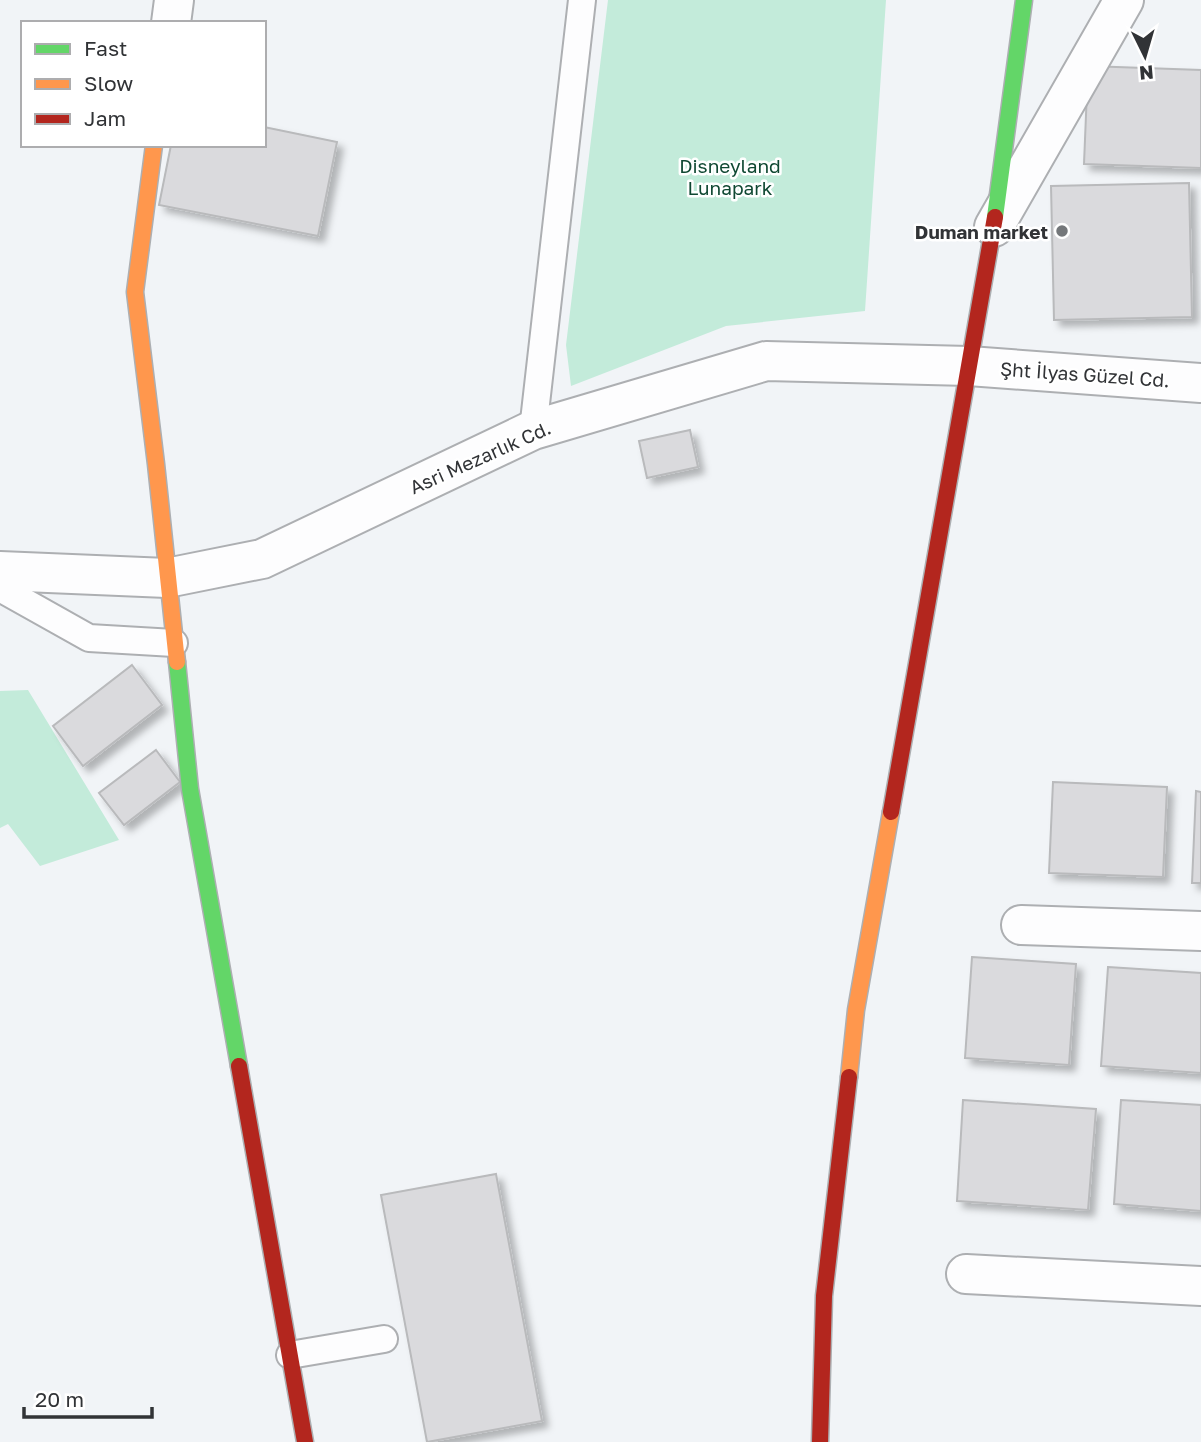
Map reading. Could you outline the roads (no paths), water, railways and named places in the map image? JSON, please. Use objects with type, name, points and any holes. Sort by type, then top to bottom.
[{"type":"street","points":[[171,21],[174,0]]},
{"type":"street","points":[[820,1442],[824,1296],[856,1010],[994,227],[1024,0]]},
{"type":"street","points":[[994,227],[1124,0]]},
{"type":"street","points":[[155,147],[135,292],[174,643],[191,789],[305,1442]]},
{"type":"street","name":"Asri Mezarlık Cd.","points":[[0,571],[167,579],[262,559],[533,430],[766,361],[969,366]]},
{"type":"street","name":"Şht İlyas Güzel Cd.","points":[[969,366],[1201,383]]},
{"type":"street","points":[[1021,925],[1201,931]]},
{"type":"street","points":[[966,1274],[1201,1286]]},
{"type":"lane","points":[[533,430],[582,0]]},
{"type":"lane","points":[[0,588],[89,638],[174,643]]},
{"type":"lane","points":[[290,1355],[384,1339]]},
{"type":"place","name":"Duman market","points":[[1062,231]]},
{"type":"park label","name":"Disneyland Lunapark","points":[[730,176]]}]
